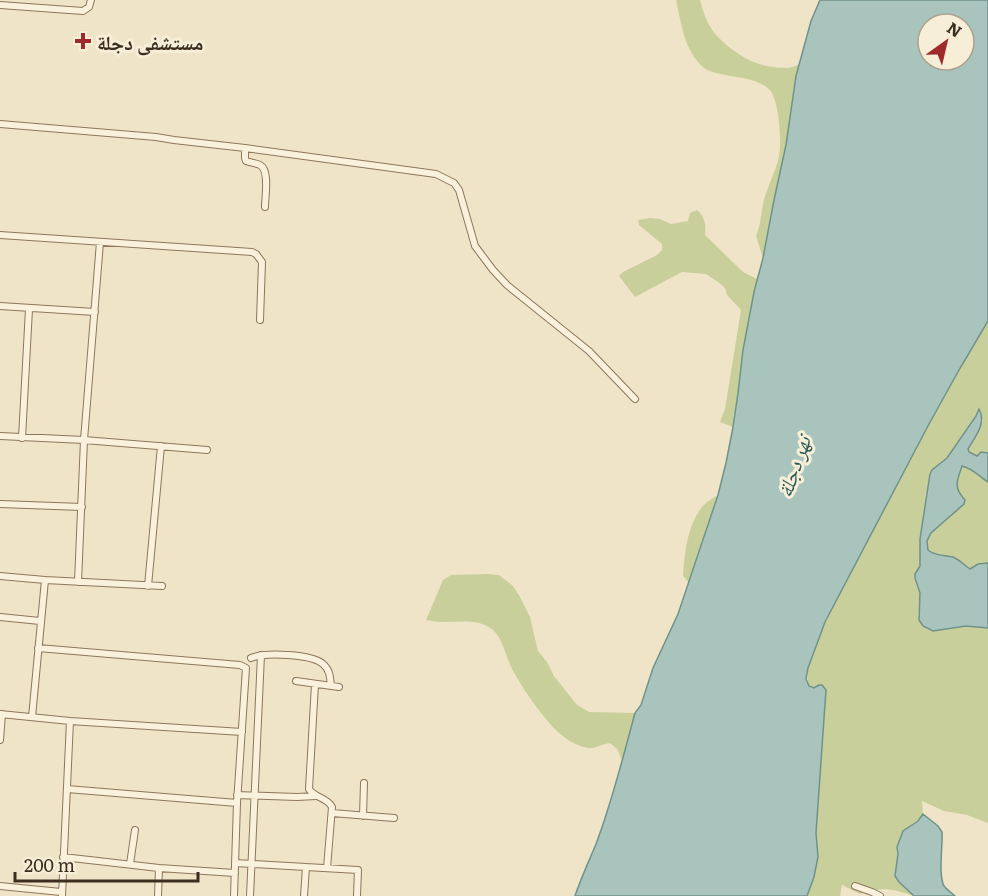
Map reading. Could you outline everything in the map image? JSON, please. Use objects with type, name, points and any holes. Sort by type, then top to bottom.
[{"type":"street","points":[[0,5],[83,11],[88,8],[91,0]]},
{"type":"street","points":[[0,124],[156,137],[436,174],[454,183],[459,190],[474,246],[492,270],[507,285],[589,351],[635,399]]},
{"type":"street","points":[[244,148],[246,160],[261,165],[265,170],[265,207]]},
{"type":"street","points":[[0,235],[252,252],[262,262],[260,320]]},
{"type":"street","points":[[78,582],[84,440],[100,242]]},
{"type":"street","points":[[0,306],[95,312]]},
{"type":"street","points":[[22,438],[29,309]]},
{"type":"street","points":[[0,436],[207,450]]},
{"type":"street","points":[[148,586],[161,446]]},
{"type":"street","points":[[0,504],[82,507]]},
{"type":"street","points":[[0,576],[162,586]]},
{"type":"street","points":[[32,717],[45,580]]},
{"type":"street","points":[[0,617],[40,621]]},
{"type":"street","points":[[38,648],[243,666],[246,670],[237,795],[234,896]]},
{"type":"street","points":[[251,658],[261,654],[314,658],[327,668],[335,686],[296,681]]},
{"type":"street","points":[[250,896],[261,654]]},
{"type":"street","points":[[315,684],[309,786],[310,792],[327,800],[332,807],[327,868]]},
{"type":"street","points":[[0,740],[1,714],[70,721],[242,732]]},
{"type":"street","points":[[0,886],[62,894],[70,721]]},
{"type":"street","points":[[363,816],[364,783]]},
{"type":"street","points":[[67,789],[237,803]]},
{"type":"street","points":[[237,795],[297,798],[316,796]]},
{"type":"street","points":[[332,813],[394,818]]},
{"type":"street","points":[[129,864],[135,830]]},
{"type":"street","points":[[63,857],[159,868],[235,873]]},
{"type":"street","points":[[235,863],[358,870],[357,896]]},
{"type":"street","points":[[304,896],[306,867]]},
{"type":"street","points":[[158,896],[159,868]]},
{"type":"street","points":[[855,886],[880,896]]},
{"type":"green space","points":[[676,0],[700,0],[707,20],[716,35],[749,60],[782,68],[799,64],[786,148],[763,258],[756,236],[764,200],[780,149],[780,131],[775,101],[769,89],[762,84],[716,73],[703,67],[696,60],[687,44]]},
{"type":"green space","points":[[697,210],[704,221],[705,235],[743,272],[757,279],[733,427],[720,422],[725,409],[741,310],[727,295],[725,288],[706,274],[682,272],[635,297],[619,276],[662,250],[662,244],[639,225],[638,220],[660,219],[671,224],[688,221],[690,213]]},
{"type":"green space","points":[[988,321],[988,453],[981,452],[977,456],[968,449],[983,421],[979,410],[947,458],[930,474],[920,566],[916,578],[920,595],[918,616],[988,628],[988,823],[967,815],[944,811],[922,801],[923,814],[905,830],[898,847],[899,882],[914,896],[887,889],[860,894],[842,885],[840,896],[807,896],[818,857],[816,833],[819,685],[814,688],[809,686],[812,656],[836,600],[929,424]]},
{"type":"green space","points":[[962,466],[988,482],[988,563],[978,564],[971,569],[956,559],[931,552],[928,550],[927,541],[931,533],[964,504],[957,484]]},
{"type":"green space","points":[[718,495],[689,583],[683,576],[690,531],[702,507]]},
{"type":"green space","points":[[451,575],[499,575],[512,585],[519,595],[530,617],[538,651],[577,705],[589,712],[635,713],[622,760],[617,749],[610,743],[588,748],[572,742],[556,730],[525,690],[499,638],[489,627],[473,622],[426,620],[443,580]]},
{"type":"water","name":"نهر دجلة","points":[[820,0],[988,0],[988,321],[929,424],[825,622],[808,668],[806,679],[809,686],[814,688],[822,685],[826,690],[816,833],[818,857],[807,896],[575,896],[607,812],[635,713],[641,705],[653,668],[678,614],[718,495],[733,427],[743,350],[754,292],[786,145],[796,76],[811,21]]},
{"type":"water","points":[[979,409],[981,425],[968,449],[977,456],[981,452],[988,453],[988,482],[962,466],[957,487],[965,500],[964,504],[931,533],[927,541],[928,550],[931,552],[953,557],[970,569],[978,564],[988,563],[988,628],[966,626],[933,631],[923,626],[919,620],[920,593],[915,578],[920,566],[920,539],[930,474],[947,458]]},
{"type":"water","points":[[923,814],[942,832],[942,881],[955,896],[914,896],[895,876],[897,847],[903,831],[918,821]]},
{"type":"place","name":"مستشفى دجلة","points":[[83,41]]}]
